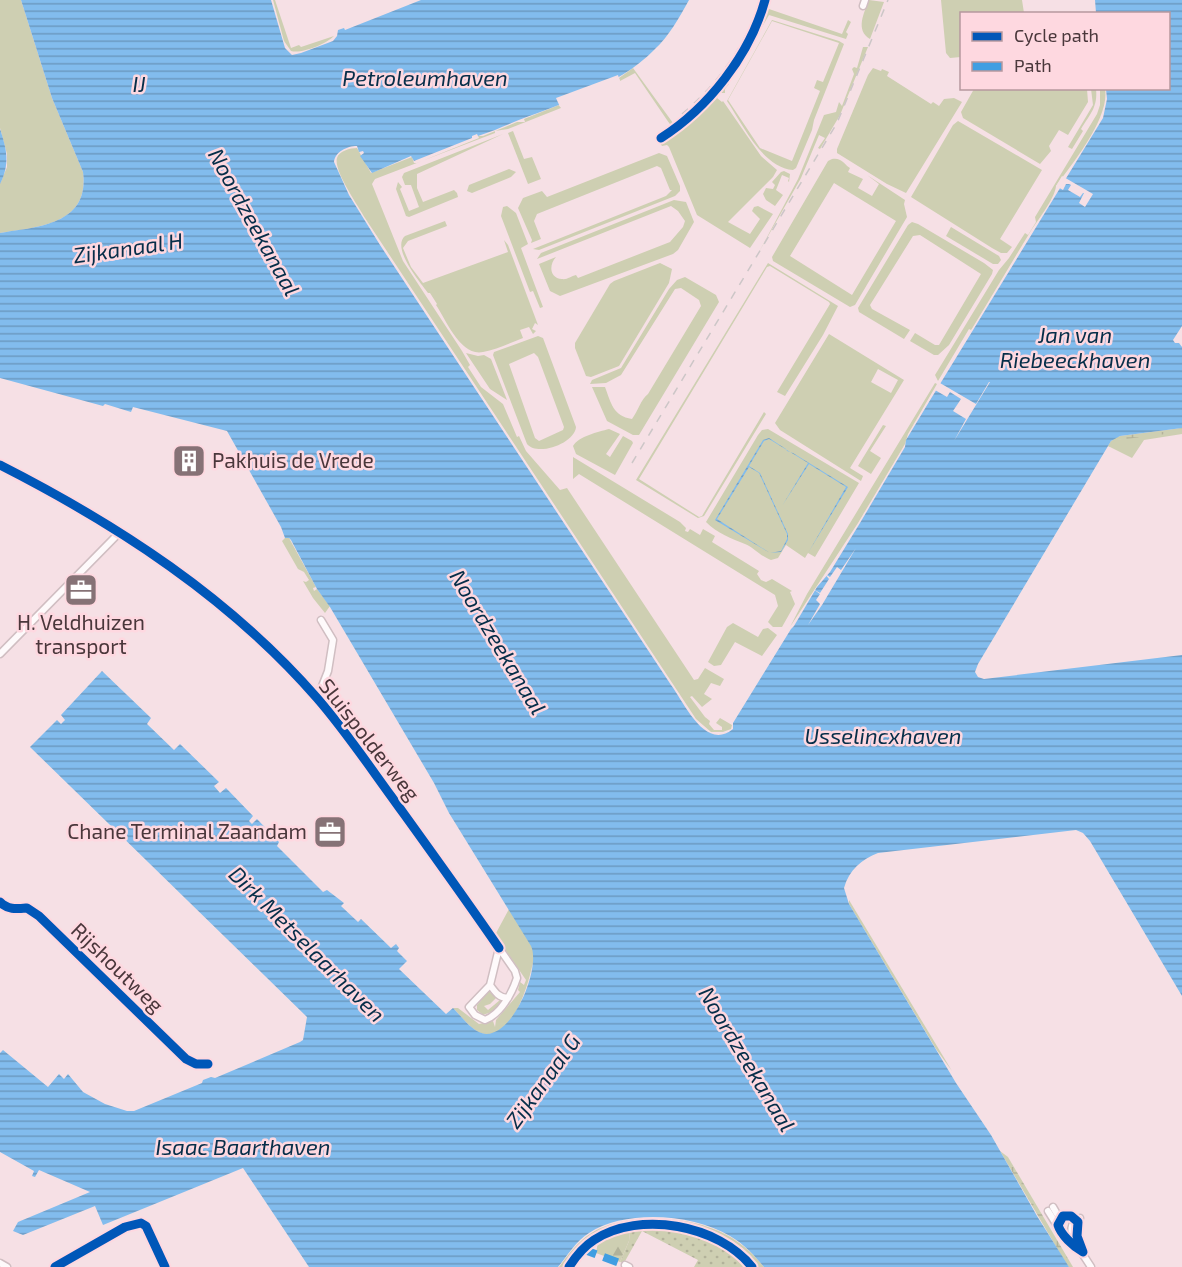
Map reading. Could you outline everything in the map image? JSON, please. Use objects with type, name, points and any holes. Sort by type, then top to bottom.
[{"type":"street","points":[[661,138],[690,116],[725,78],[749,40],[765,0]]},
{"type":"street","name":"Sluispolderweg","points":[[0,465],[61,497],[168,564],[257,637],[317,699],[368,763],[515,971],[517,978],[508,998]]},
{"type":"street","points":[[0,654],[120,532]]},
{"type":"street","name":"Sluispolderweg","points":[[317,699],[328,671],[333,640],[321,620]]},
{"type":"street","name":"Rijshoutweg","points":[[0,902],[5,907],[27,908],[39,916],[186,1059],[196,1064],[208,1064]]},
{"type":"street","points":[[499,948],[490,986],[469,1007],[475,1015],[484,1020],[492,1017],[508,998]]},
{"type":"street","points":[[490,986],[496,994],[508,998]]},
{"type":"street","points":[[1062,1217],[1050,1209],[1058,1227],[1074,1247],[1083,1252]]},
{"type":"street","points":[[1058,1227],[1062,1217],[1069,1215],[1079,1219],[1077,1236],[1091,1267]]},
{"type":"street","points":[[55,1267],[125,1227],[141,1222],[146,1226],[165,1267]]},
{"type":"street","points":[[568,1267],[582,1249],[593,1240],[612,1231],[636,1226],[658,1225],[691,1229],[720,1239],[737,1250],[752,1267]]},
{"type":"street","points":[[0,1263],[7,1267]]},
{"type":"green space","points":[[0,0],[21,0],[52,98],[83,172],[83,190],[78,203],[70,213],[58,220],[44,225],[0,233],[0,184],[7,167],[7,154],[0,128]]},
{"type":"green space","points":[[273,0],[275,0],[291,48],[334,36],[314,48],[291,51],[284,41]]},
{"type":"green space","points":[[869,0],[884,2],[870,39],[865,35],[862,26]]},
{"type":"green space","points":[[941,0],[1022,0],[1024,12],[960,12],[960,57],[950,58],[946,53]]},
{"type":"green space","points":[[769,9],[842,34],[848,20],[851,22],[846,32],[848,34],[846,39],[769,15],[731,80],[730,75],[751,43],[766,10]]},
{"type":"green space","points":[[772,20],[844,44],[812,130],[796,168],[793,170],[782,167],[763,153],[727,101]],"holes":[[[772,21],[839,43],[823,82],[817,80],[814,88],[820,91],[792,161],[760,148],[728,100]]]},
{"type":"green space","points":[[863,47],[868,47],[840,115],[820,149],[818,148],[825,138],[819,135],[801,178],[759,252],[798,179],[824,115],[836,112],[839,102],[842,106],[854,74],[852,69],[857,68]]},
{"type":"green space","points":[[633,68],[673,123],[672,127],[635,73],[620,81],[619,78]]},
{"type":"green space","points":[[873,68],[889,72],[887,76],[931,104],[933,102],[939,106],[944,99],[954,98],[962,102],[906,193],[837,153],[868,75]]},
{"type":"green space","points":[[724,83],[729,84],[725,93],[719,93],[717,98],[723,101],[761,156],[777,170],[773,177],[728,222],[750,234],[760,219],[752,211],[754,207],[758,206],[773,214],[750,248],[697,215],[669,147],[662,146],[660,143],[694,117]]},
{"type":"green space","points":[[973,90],[1087,90],[1088,102],[1068,135],[1059,130],[1049,146],[1051,151],[1040,164],[963,118],[961,112]]},
{"type":"green space","points":[[1091,90],[1096,90],[1095,106],[1081,129],[1083,131],[1072,149],[1068,147],[1093,105]]},
{"type":"green space","points":[[1100,90],[1105,90],[1102,113],[1089,139],[1056,186],[1049,204],[938,381],[935,375],[999,270],[1025,233],[1028,235],[1036,222],[1035,217],[1097,114],[1100,105]]},
{"type":"green space","points":[[559,105],[561,108],[508,129],[495,131],[517,122],[525,122],[524,119]]},
{"type":"green space","points":[[958,121],[1042,170],[1000,239],[1012,247],[1007,253],[1001,253],[992,248],[911,197],[953,125]]},
{"type":"green space","points":[[495,131],[495,133],[422,161],[479,138],[478,136]]},
{"type":"green space","points":[[513,131],[524,159],[532,157],[541,179],[528,184],[508,133]]},
{"type":"green space","points":[[503,134],[417,174],[417,188],[423,202],[454,190],[458,197],[409,217],[406,216],[396,189],[398,182],[402,187],[400,189],[409,211],[419,207],[411,185],[405,185],[402,177],[404,173]]},
{"type":"green space","points":[[357,148],[371,173],[412,157],[414,163],[417,163],[375,179],[372,184],[403,261],[462,351],[470,365],[468,367],[481,387],[503,404],[517,437],[519,436],[526,451],[560,490],[567,488],[694,680],[698,679],[705,668],[724,679],[720,686],[711,683],[704,694],[712,699],[702,707],[692,696],[690,697],[710,721],[709,724],[714,730],[722,730],[722,727],[716,723],[720,718],[732,725],[731,729],[711,732],[696,719],[365,218],[339,171],[337,158],[340,153],[348,149]]},
{"type":"green space","points":[[659,153],[667,156],[680,186],[680,191],[675,196],[539,250],[533,249],[666,196],[672,190],[661,168],[657,166],[537,214],[534,221],[541,239],[531,243],[532,240],[518,208],[523,198],[542,191],[547,197]]},
{"type":"green space","points":[[838,159],[842,161],[850,168],[848,172],[863,179],[858,188],[872,196],[879,184],[867,175],[905,200],[907,217],[855,305],[850,307],[773,261],[772,257],[828,161]],"holes":[[[834,183],[896,221],[852,295],[790,256]]]},
{"type":"green space","points":[[509,169],[516,172],[511,177],[472,193],[467,191],[469,185]]},
{"type":"green space","points":[[784,171],[790,174],[789,182],[789,178],[782,175],[776,190],[783,195],[775,206],[766,200],[763,194],[766,188],[773,189],[775,185],[772,182]]},
{"type":"green space","points":[[674,200],[686,202],[694,222],[678,250],[673,254],[560,296],[550,291],[539,264],[556,257],[551,267],[555,276],[564,279],[576,275],[578,278],[670,242],[683,227],[685,221],[671,206],[537,259],[541,253]]},
{"type":"green space","points":[[507,206],[516,213],[528,244],[521,248],[543,307],[540,308],[533,291],[530,292],[501,216],[503,207]]},
{"type":"green space","points":[[445,221],[447,226],[408,241],[403,248],[411,267],[423,283],[508,252],[504,240],[508,245],[538,325],[535,323],[532,329],[536,331],[533,334],[529,327],[520,330],[523,338],[483,352],[468,349],[455,336],[430,293],[408,265],[402,248],[405,236]]},
{"type":"green space","points":[[912,222],[993,270],[949,345],[938,355],[910,341],[915,333],[939,345],[981,274],[920,235],[913,236],[870,305],[872,309],[910,330],[904,339],[859,312],[858,308]]},
{"type":"green space","points":[[951,227],[999,256],[1001,260],[998,264],[993,264],[946,236]]},
{"type":"green space","points":[[660,263],[672,269],[669,283],[619,366],[591,377],[586,376],[575,343],[610,284]]},
{"type":"green space","points":[[768,263],[838,306],[785,396],[777,392],[830,304],[770,266],[767,267],[639,479],[699,517],[702,516],[764,412],[766,414],[704,516],[698,518],[636,480]]},
{"type":"green space","points":[[685,277],[716,295],[719,302],[639,435],[633,435],[607,421],[592,387],[605,387],[617,412],[632,419],[701,306],[699,300],[681,288],[675,289],[621,375],[606,383],[590,384],[592,380],[621,368],[669,289],[677,280]]},
{"type":"green space","points":[[829,334],[904,380],[850,468],[863,476],[861,481],[780,430],[775,423]],"holes":[[[878,369],[898,380],[891,393],[871,382]]]},
{"type":"green space","points":[[538,336],[543,338],[576,427],[574,433],[563,443],[547,449],[532,448],[527,444],[493,355],[494,352]],"holes":[[[534,353],[538,357],[564,427],[563,430],[539,441],[535,438],[509,364]]]},
{"type":"green space","points":[[466,353],[484,355],[491,359],[507,400],[490,389]]},
{"type":"green space","points":[[935,383],[937,384],[908,434],[905,444],[858,523],[790,627],[807,594]]},
{"type":"green space","points":[[883,425],[886,426],[870,451],[881,458],[871,474],[858,466]]},
{"type":"green space","points":[[1182,428],[1182,434],[1144,440],[1132,458],[1108,446],[1111,441]]},
{"type":"green space","points":[[1182,428],[1182,432],[1118,440],[1110,447],[1108,446],[1114,438],[1120,436]]},
{"type":"green space","points":[[609,429],[620,434],[606,454],[610,457],[623,436],[633,443],[615,475],[576,454],[573,446],[584,437]]},
{"type":"green space","points":[[768,429],[859,483],[815,557],[808,553],[805,558],[786,545],[778,558],[771,560],[706,522],[758,435],[762,430]]},
{"type":"green space","points":[[573,457],[680,522],[686,528],[685,531],[688,532],[690,529],[700,535],[703,529],[715,536],[712,542],[759,571],[757,574],[761,580],[766,582],[772,579],[792,591],[790,592],[795,604],[782,627],[773,627],[768,622],[778,606],[775,595],[579,474],[573,479]]},
{"type":"green space","points":[[289,538],[316,587],[313,588],[314,591],[317,589],[330,606],[325,613],[303,581],[309,580],[304,572],[298,569],[282,541]]},
{"type":"green space","points":[[733,623],[758,637],[763,629],[768,628],[777,635],[762,656],[735,642],[721,665],[714,666],[708,662],[727,627]]},
{"type":"green space","points":[[849,900],[952,1071],[936,1049],[849,904]]},
{"type":"green space","points":[[509,909],[530,943],[534,960],[521,1001],[510,1021],[495,1033],[480,1033],[453,1008],[458,1008],[479,1024],[493,1021],[495,1027],[496,1020],[520,992],[518,990],[520,982],[524,985],[526,980],[495,935]]},
{"type":"green space","points":[[489,991],[496,998],[484,1006],[488,1010],[504,999],[494,1011],[483,1015],[477,1010],[477,1005]]},
{"type":"green space","points":[[1000,1151],[1008,1157],[1073,1267],[1069,1267],[1065,1262]]},
{"type":"green space","points":[[645,1218],[695,1223],[726,1234],[752,1254],[764,1267],[753,1267],[735,1247],[703,1230],[659,1224],[599,1235],[567,1267],[559,1267],[577,1245],[595,1231],[616,1223]]},
{"type":"green space","points":[[651,1229],[679,1231],[714,1241],[747,1264],[742,1267],[694,1267],[698,1260],[642,1231],[624,1263],[620,1262],[629,1241],[630,1231]]},
{"type":"green space","points":[[630,1231],[629,1241],[620,1262],[596,1253],[598,1242]]},
{"type":"water","points":[[21,0],[271,0],[285,48],[292,55],[333,41],[338,30],[344,28],[345,30],[421,0],[689,0],[678,20],[655,49],[620,76],[580,97],[495,130],[478,136],[477,134],[414,161],[411,156],[372,173],[360,156],[364,153],[363,151],[359,152],[357,146],[342,150],[334,162],[349,195],[380,245],[689,712],[705,730],[713,734],[723,734],[733,729],[733,723],[791,629],[817,587],[830,572],[905,447],[906,440],[1103,118],[1107,99],[1106,90],[1170,90],[1170,12],[1096,12],[1095,0],[1182,0],[1182,326],[1173,340],[1182,347],[1182,428],[1120,436],[1111,441],[975,672],[978,677],[984,679],[1182,655],[1182,996],[1090,841],[1083,833],[1076,830],[878,853],[857,866],[849,876],[844,888],[849,904],[1069,1267],[764,1267],[753,1254],[730,1236],[698,1223],[660,1217],[621,1220],[604,1225],[580,1240],[558,1267],[309,1267],[243,1168],[103,1225],[95,1206],[23,1235],[13,1231],[18,1222],[90,1192],[39,1170],[35,1177],[32,1176],[34,1171],[0,1152],[0,1053],[3,1050],[48,1087],[59,1074],[64,1079],[68,1074],[83,1092],[105,1104],[134,1111],[202,1083],[203,1080],[215,1078],[300,1042],[303,1040],[307,1017],[30,747],[57,720],[61,724],[65,720],[61,715],[102,671],[151,718],[147,724],[174,750],[180,744],[219,782],[214,786],[220,793],[226,788],[253,816],[249,821],[252,824],[257,819],[279,842],[277,846],[323,892],[327,890],[344,903],[341,906],[358,922],[361,919],[391,948],[396,944],[399,948],[397,951],[407,961],[399,969],[446,1014],[453,1008],[477,1031],[486,1034],[496,1031],[506,1024],[523,998],[529,983],[533,956],[531,946],[449,813],[434,783],[330,607],[317,589],[291,540],[285,538],[227,431],[133,407],[131,412],[105,404],[103,406],[0,378],[0,233],[44,225],[58,220],[70,213],[78,203],[83,190],[83,172],[52,98]]},
{"type":"water","points":[[0,129],[6,157],[5,170],[0,184]]},
{"type":"water","points":[[769,438],[786,450],[769,439],[764,441],[749,466],[760,473],[788,534],[788,540],[781,552],[770,553],[715,520],[763,440]],"holes":[[[749,467],[759,473],[787,534],[787,539],[781,551],[770,553],[717,519]]]},
{"type":"water","points":[[790,452],[848,487],[808,553],[846,487],[809,464],[782,506],[808,463]]},
{"type":"pier","points":[[618,75],[620,81],[560,107],[556,98]]},
{"type":"pier","points":[[1062,176],[1093,194],[1085,207],[1079,203],[1084,193],[1080,197],[1068,190],[1071,185],[1069,184],[1066,184],[1063,190],[1056,186]]},
{"type":"pier","points":[[990,382],[954,441],[966,419],[953,411],[961,399],[950,392],[947,397],[935,390],[940,383],[976,404]]},
{"type":"pier","points":[[856,548],[808,625],[820,604],[816,600],[820,594],[813,589],[820,593],[829,579],[825,574],[830,577],[837,567],[841,570]]},
{"type":"railway","points":[[682,114],[719,77],[729,63],[747,32],[760,0]]},
{"type":"railway","points":[[632,463],[837,123],[888,0]]},
{"type":"marked path","points":[[582,1249],[625,1265]]},
{"type":"cycle path","points":[[661,138],[695,112],[725,78],[749,41],[765,0]]},
{"type":"cycle path","points":[[0,465],[87,513],[170,566],[210,596],[283,662],[317,698],[346,734],[499,948]]},
{"type":"cycle path","points":[[0,902],[9,908],[27,908],[39,916],[186,1059],[196,1064],[208,1064]]},
{"type":"cycle path","points":[[1063,1216],[1071,1216],[1078,1222],[1077,1236],[1083,1252],[1062,1233],[1058,1225],[1063,1216]]},
{"type":"cycle path","points":[[55,1267],[125,1227],[141,1223],[146,1226],[165,1267]]},
{"type":"cycle path","points":[[569,1267],[580,1252],[594,1240],[613,1231],[656,1224],[678,1226],[700,1232],[738,1253],[752,1267]]},
{"type":"place","name":"Pakhuis de Vrede","points":[[189,461]]},
{"type":"place","name":"H. Veldhuizen transport","points":[[81,590]]},
{"type":"place","name":"Chane Terminal Zaandam","points":[[330,832]]},
{"type":"water label","name":"Petroleumhaven","points":[[425,78]]},
{"type":"water label","name":"IJ","points":[[139,84]]},
{"type":"water label","name":"Noordzeekanaal","points":[[254,222]]},
{"type":"water label","name":"Zijkanaal H","points":[[128,248]]},
{"type":"water label","name":"Jan van Riebeeckhaven","points":[[1075,348]]},
{"type":"water label","name":"Noordzeekanaal","points":[[498,642]]},
{"type":"water label","name":"Usselincxhaven","points":[[883,736]]},
{"type":"water label","name":"Dirk Metselaarhaven","points":[[307,944]]},
{"type":"water label","name":"Noordzeekanaal","points":[[747,1059]]},
{"type":"water label","name":"Zijkanaal G","points":[[543,1081]]},
{"type":"water label","name":"Isaac Baarthaven","points":[[243,1147]]}]
